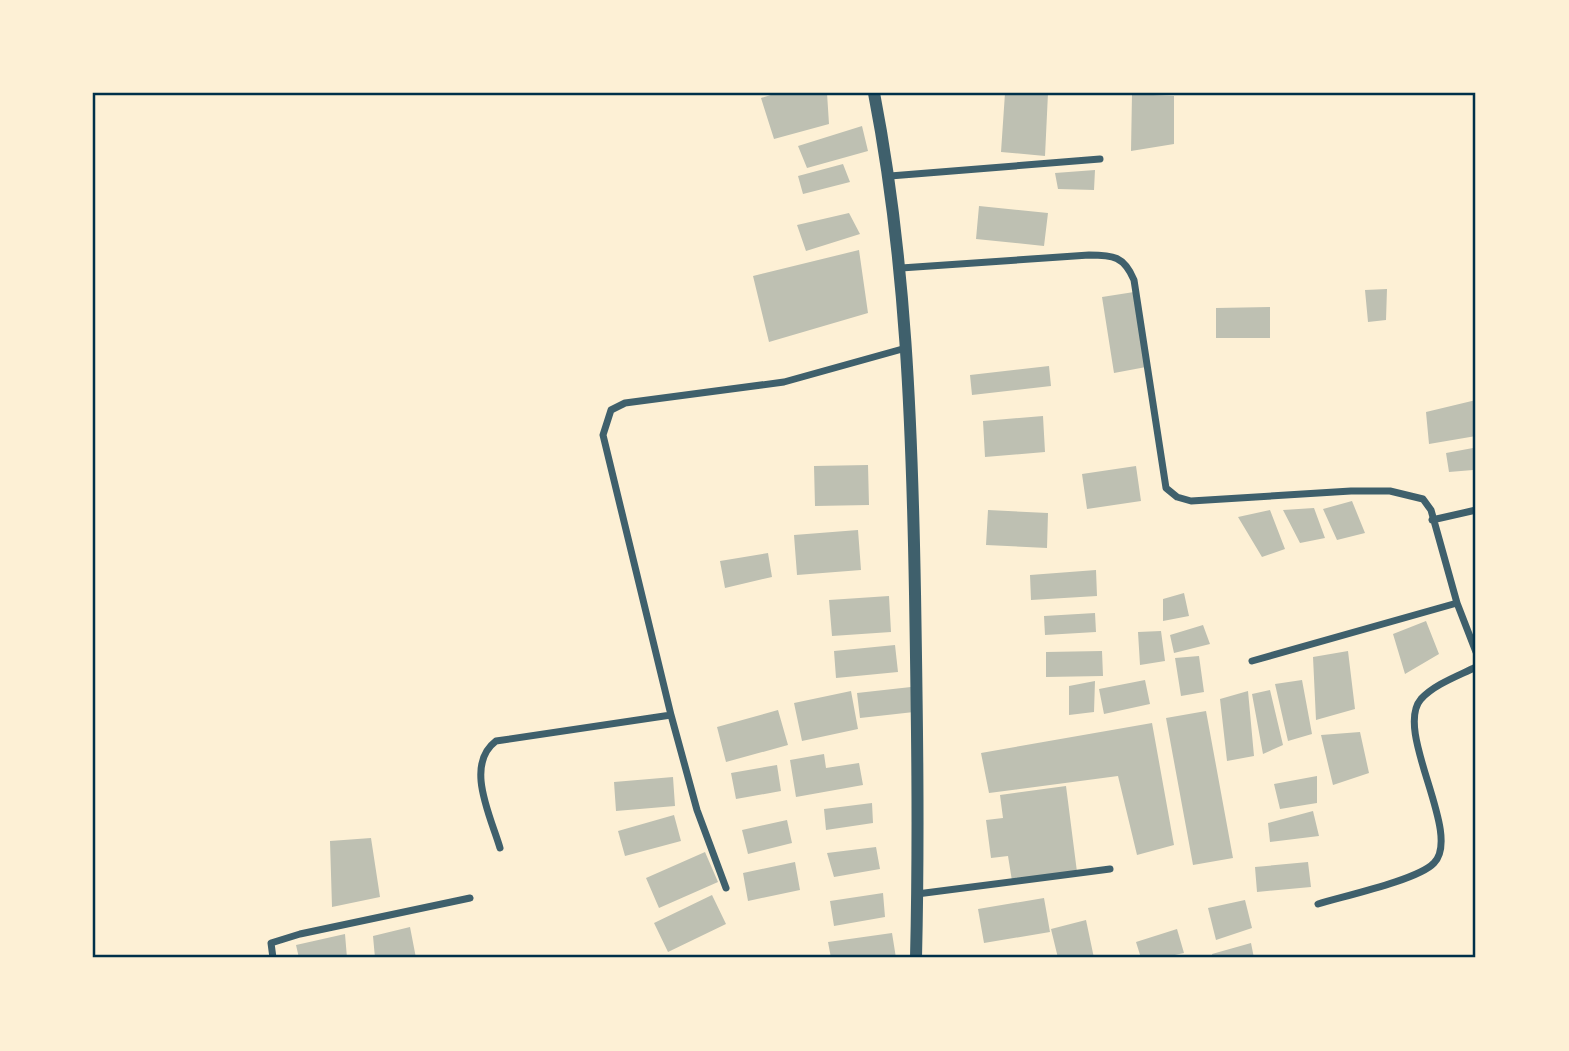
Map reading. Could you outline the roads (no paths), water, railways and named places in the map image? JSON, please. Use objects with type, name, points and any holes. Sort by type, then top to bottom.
[{"type":"street","points":[[874,93],[890,176],[901,268],[913,463],[917,894],[915,958]]},
{"type":"street","points":[[890,176],[1100,159]]},
{"type":"street","points":[[901,268],[1089,255],[1118,257],[1128,267],[1134,280],[1161,470],[1166,488],[1171,493],[1191,501],[1351,491],[1390,491],[1423,499],[1431,510],[1457,603],[1476,652]]},
{"type":"street","points":[[726,888],[697,810],[671,715],[604,435],[607,417],[617,406],[625,403],[784,382],[906,348]]},
{"type":"street","points":[[1432,520],[1476,510]]},
{"type":"street","points":[[1252,660],[1457,603]]},
{"type":"street","points":[[1318,904],[1422,872],[1438,858],[1441,838],[1417,738],[1415,712],[1419,701],[1434,688],[1476,667]]},
{"type":"street","points":[[500,848],[480,778],[484,754],[496,741],[671,715]]},
{"type":"street","points":[[917,894],[1110,869]]},
{"type":"street","points":[[273,958],[271,943],[300,934],[470,898]]}]
